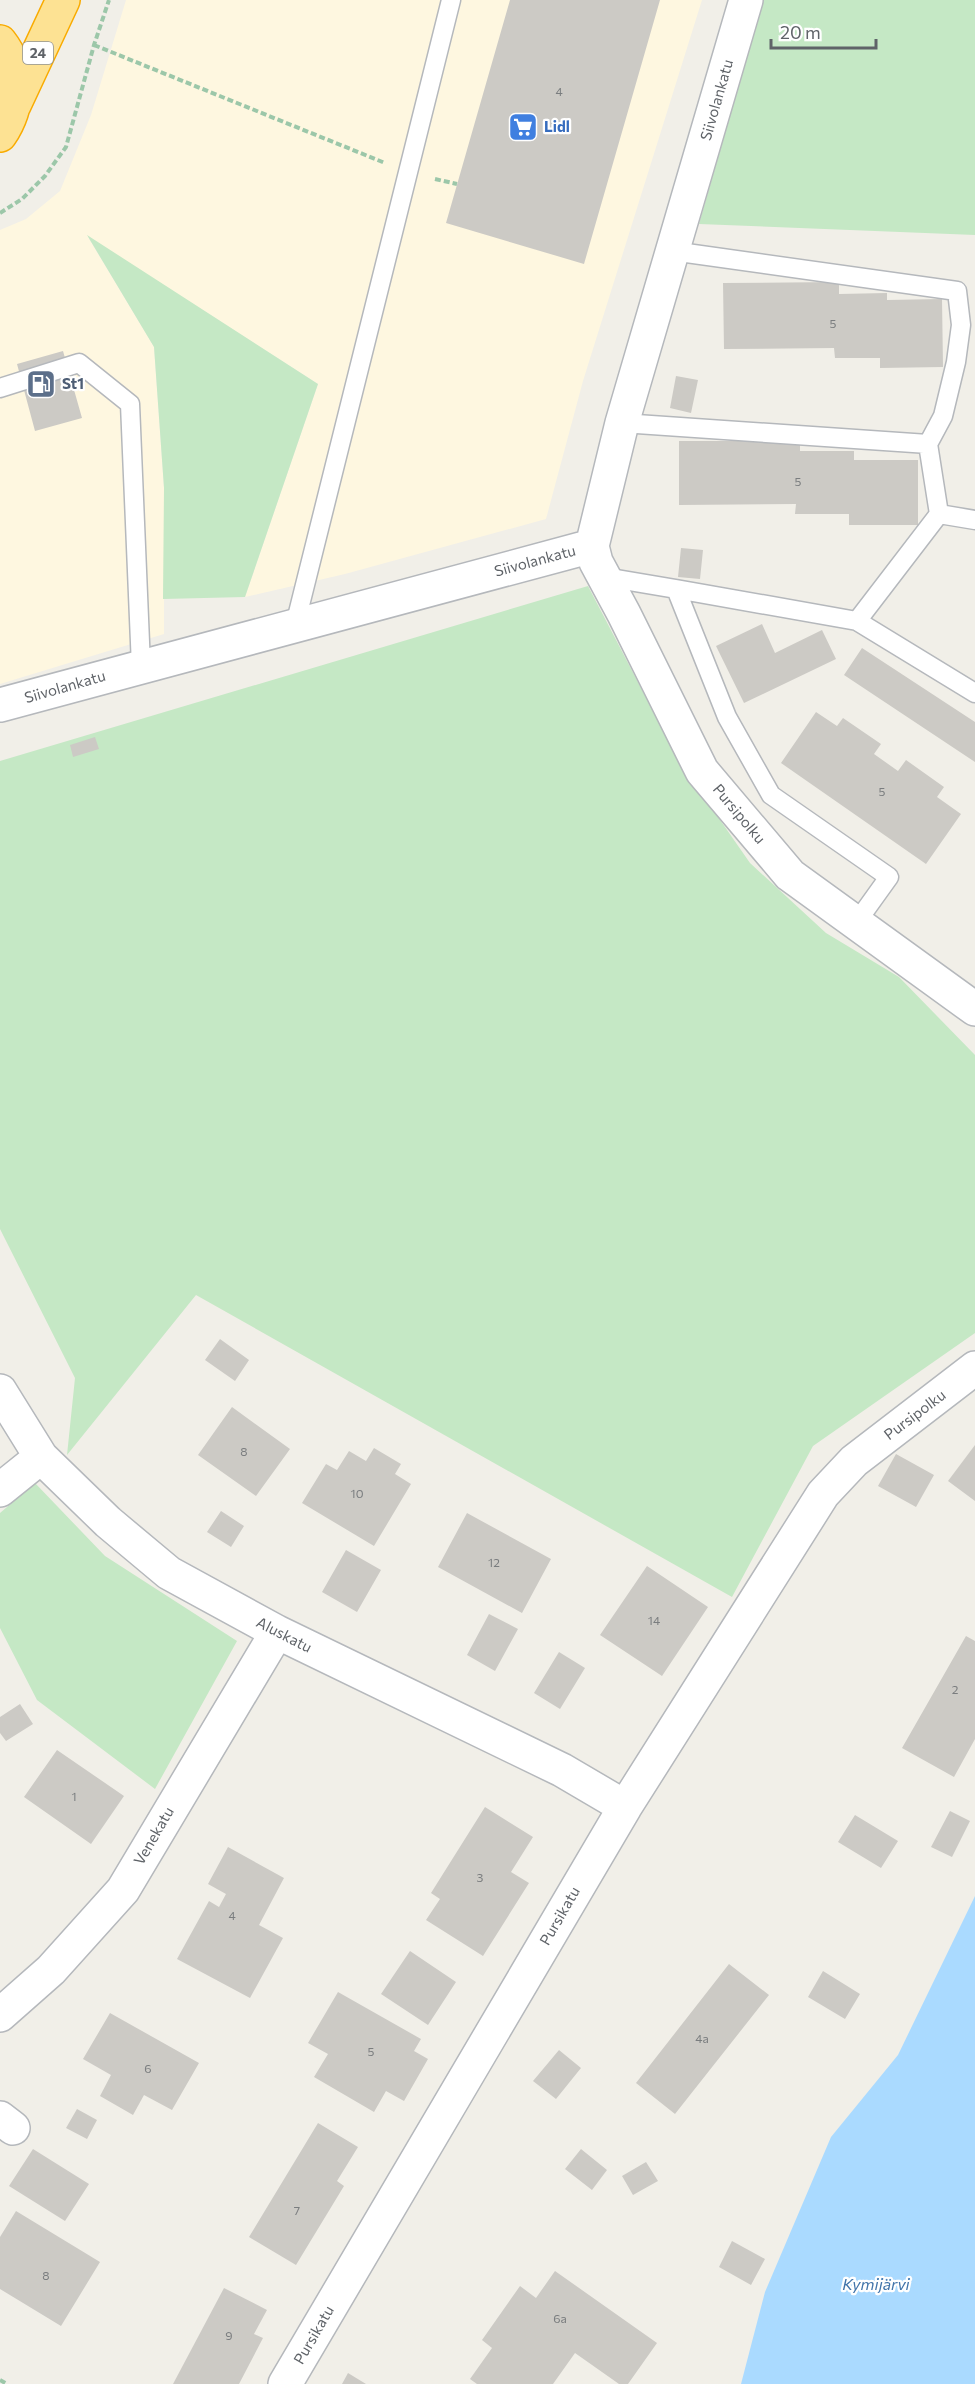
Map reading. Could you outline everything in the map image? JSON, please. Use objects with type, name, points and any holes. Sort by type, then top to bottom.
[{"type":"highway","name":"24","points":[[0,135],[7,125],[63,0]]},
{"type":"highway","name":"24","points":[[0,42],[12,64],[16,84],[14,105]]},
{"type":"street","name":"Siivolankatu","points":[[0,705],[592,546],[622,423],[746,0]]},
{"type":"street","name":"Pursipolku","points":[[592,546],[596,562],[702,771],[790,875],[975,1009]]},
{"type":"street","name":"Pursipolku","points":[[854,1461],[975,1368]]},
{"type":"street","name":"Aluskatu","points":[[0,1391],[41,1457],[108,1522],[169,1573],[277,1632],[562,1770],[624,1807]]},
{"type":"street","points":[[0,1490],[41,1457]]},
{"type":"street","name":"Pursikatu","points":[[285,2384],[624,1807],[823,1494],[854,1461]]},
{"type":"street","name":"Venekatu","points":[[0,2015],[51,1970],[123,1890],[277,1632]]},
{"type":"lane","points":[[294,625],[452,0]]},
{"type":"lane","points":[[672,252],[957,291],[961,325],[956,362],[943,416],[928,444],[939,514],[857,621]]},
{"type":"lane","points":[[0,388],[79,363],[130,404],[141,666]]},
{"type":"lane","points":[[622,423],[928,444]]},
{"type":"lane","points":[[939,514],[975,520]]},
{"type":"lane","points":[[605,577],[857,621],[975,693]]},
{"type":"lane","points":[[676,589],[727,717],[771,795],[889,877],[856,923]]},
{"type":"path","points":[[0,213],[22,199],[38,183],[66,147],[109,0]]},
{"type":"path","points":[[94,45],[408,173],[457,184]]},
{"type":"path","points":[[0,2380],[8,2384]]},
{"type":"shaded area","points":[[126,0],[702,0],[583,381],[546,519],[345,574],[245,597],[318,384],[88,237],[154,347],[164,488],[164,634],[0,684],[0,230],[26,219],[60,191],[91,115]]},
{"type":"green space","points":[[763,0],[975,0],[975,235],[699,224]]},
{"type":"green space","points":[[87,235],[318,384],[245,597],[163,599],[164,488],[154,347]]},
{"type":"green space","points":[[588,586],[679,761],[750,863],[826,933],[899,977],[975,1055],[975,1333],[813,1446],[732,1597],[196,1295],[67,1455],[75,1378],[0,1229],[0,761]]},
{"type":"green space","points":[[35,1483],[105,1556],[237,1641],[155,1789],[37,1700],[0,1628],[0,1513]]},
{"type":"water","name":"Kymijärvi","points":[[975,1896],[975,2384],[741,2384],[765,2292],[831,2137],[898,2055]]},
{"type":"building","points":[[510,0],[660,0],[584,264],[446,223]]},
{"type":"building","points":[[839,282],[839,294],[887,293],[887,300],[942,299],[943,367],[880,368],[880,358],[835,358],[834,348],[724,349],[723,283]]},
{"type":"building","points":[[63,351],[82,418],[35,431],[17,364]]},
{"type":"building","points":[[676,376],[698,380],[691,413],[670,408]]},
{"type":"building","points":[[679,441],[800,441],[800,451],[854,451],[854,460],[918,460],[918,525],[849,525],[849,514],[795,514],[796,504],[679,505]]},
{"type":"building","points":[[681,548],[703,550],[700,579],[678,577]]},
{"type":"building","points":[[762,624],[775,653],[822,630],[836,659],[744,703],[716,646]]},
{"type":"building","points":[[862,648],[975,722],[975,762],[844,675]]},
{"type":"building","points":[[816,712],[837,726],[843,718],[881,744],[874,754],[898,771],[906,760],[944,787],[937,797],[961,814],[926,864],[781,763]]},
{"type":"building","points":[[95,737],[99,749],[73,757],[70,745]]},
{"type":"building","points":[[220,1339],[249,1360],[235,1381],[205,1360]]},
{"type":"building","points":[[232,1407],[290,1449],[256,1496],[198,1455]]},
{"type":"building","points":[[975,1445],[975,1501],[948,1481]]},
{"type":"building","points":[[374,1448],[401,1464],[395,1474],[411,1484],[374,1546],[302,1503],[326,1464],[337,1470],[349,1451],[366,1461]]},
{"type":"building","points":[[896,1454],[934,1475],[916,1507],[878,1486]]},
{"type":"building","points":[[221,1511],[244,1526],[231,1547],[207,1532]]},
{"type":"building","points":[[467,1513],[551,1559],[522,1613],[438,1567]]},
{"type":"building","points":[[346,1550],[381,1570],[357,1612],[322,1592]]},
{"type":"building","points":[[647,1566],[708,1607],[662,1676],[600,1635]]},
{"type":"building","points":[[489,1614],[518,1629],[495,1671],[467,1655]]},
{"type":"building","points":[[966,1636],[975,1641],[975,1739],[954,1777],[902,1748]]},
{"type":"building","points":[[559,1652],[585,1668],[560,1709],[534,1693]]},
{"type":"building","points":[[20,1704],[33,1724],[6,1741],[0,1733],[0,1717]]},
{"type":"building","points":[[57,1750],[124,1796],[91,1844],[24,1797]]},
{"type":"building","points":[[485,1807],[533,1837],[511,1872],[529,1883],[483,1956],[426,1920],[440,1899],[431,1893]]},
{"type":"building","points":[[950,1811],[970,1821],[952,1857],[931,1847]]},
{"type":"building","points":[[855,1815],[898,1841],[881,1868],[838,1842]]},
{"type":"building","points":[[228,1847],[284,1878],[259,1925],[283,1938],[250,1998],[177,1959],[209,1901],[219,1907],[226,1894],[208,1884]]},
{"type":"building","points":[[410,1951],[456,1982],[428,2025],[381,1994]]},
{"type":"building","points":[[729,1964],[769,1995],[675,2114],[636,2083]]},
{"type":"building","points":[[823,1971],[860,1994],[845,2019],[808,1997]]},
{"type":"building","points":[[338,1992],[421,2039],[414,2051],[428,2059],[404,2101],[386,2091],[374,2112],[314,2077],[328,2054],[308,2043]]},
{"type":"building","points":[[110,2013],[199,2063],[172,2110],[144,2095],[133,2115],[100,2096],[111,2075],[83,2059]]},
{"type":"building","points":[[559,2050],[581,2068],[556,2099],[533,2081]]},
{"type":"building","points":[[77,2109],[97,2120],[87,2139],[66,2128]]},
{"type":"building","points":[[318,2123],[358,2147],[337,2181],[344,2186],[296,2265],[249,2237]]},
{"type":"building","points":[[33,2149],[89,2184],[65,2221],[9,2186]]},
{"type":"building","points":[[581,2149],[607,2170],[592,2190],[565,2169]]},
{"type":"building","points":[[646,2162],[658,2181],[633,2195],[622,2176]]},
{"type":"building","points":[[16,2211],[100,2262],[61,2326],[0,2289],[0,2237]]},
{"type":"building","points":[[732,2241],[765,2259],[751,2285],[719,2267]]},
{"type":"building","points":[[555,2271],[657,2343],[628,2384],[619,2384],[575,2353],[553,2384],[477,2384],[470,2379],[492,2348],[482,2340],[520,2286],[536,2298]]},
{"type":"building","points":[[224,2288],[267,2310],[254,2334],[263,2338],[239,2384],[173,2384]]},
{"type":"building","points":[[348,2373],[366,2384],[342,2384]]},
{"type":"place","name":"Lidl","points":[[523,127]]},
{"type":"place","name":"St1","points":[[41,384]]}]
